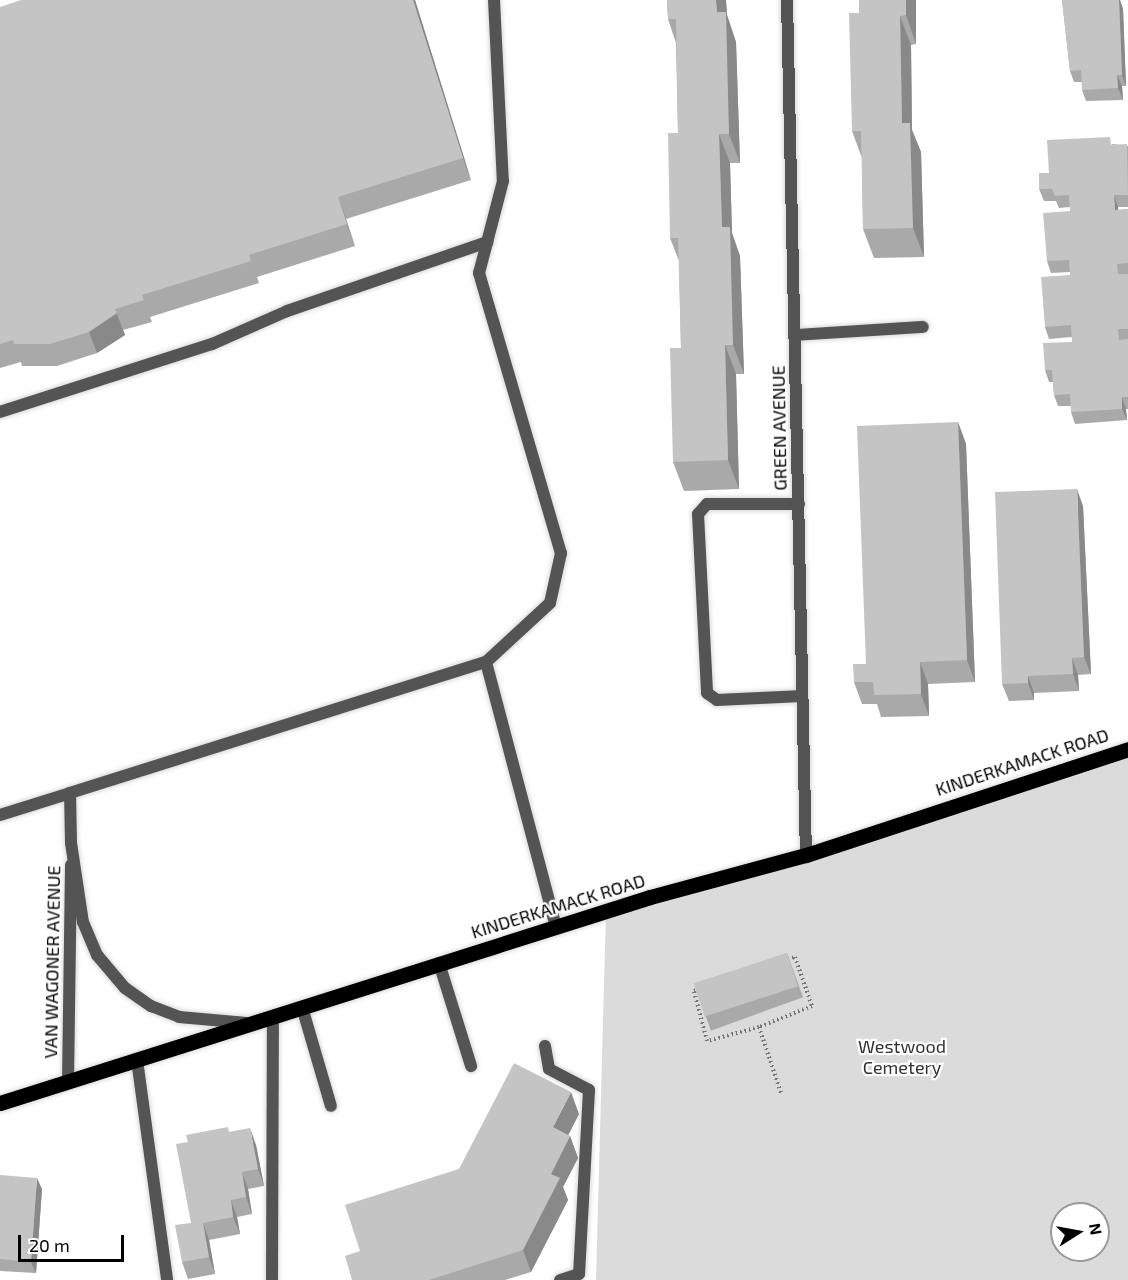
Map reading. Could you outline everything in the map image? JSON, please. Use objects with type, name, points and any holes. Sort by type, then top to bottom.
[{"type":"main road","name":"KINDERKAMACK ROAD","points":[[0,1103],[556,927],[806,855],[1128,749]]},
{"type":"street","points":[[0,815],[486,662],[550,603],[561,553],[479,273],[503,181],[494,0]]},
{"type":"street","name":"GREEN AVENUE","points":[[787,0],[806,855]]},
{"type":"street","points":[[0,412],[212,344],[287,310],[488,242]]},
{"type":"street","points":[[795,335],[923,327]]},
{"type":"street","points":[[799,504],[707,504],[698,514],[707,693],[717,700],[802,696]]},
{"type":"street","points":[[486,662],[556,927]]},
{"type":"street","points":[[70,793],[71,843],[83,922],[98,955],[125,987],[151,1006],[179,1017],[251,1023]]},
{"type":"street","name":"VAN WAGONER AVENUE","points":[[68,1082],[71,843]]},
{"type":"street","points":[[439,963],[471,1066]]},
{"type":"street","points":[[302,1007],[330,1106]]},
{"type":"street","points":[[272,1280],[273,1017]]},
{"type":"street","points":[[545,1046],[549,1069],[589,1090],[579,1274],[560,1280]]},
{"type":"street","points":[[137,1060],[167,1280]]},
{"type":"path","points":[[795,957],[812,1006],[759,1027],[707,1041],[694,991],[795,957]]},
{"type":"path","points":[[759,1027],[781,1093]]},
{"type":"green space","name":"Westwood Cemetery","points":[[1128,749],[1128,1280],[596,1280],[606,912]]},
{"type":"building","points":[[21,0],[413,0],[463,158],[338,197],[347,224],[249,255],[251,261],[142,295],[144,300],[115,309],[117,313],[89,332],[50,344],[14,344],[13,340],[0,344],[0,7]]},
{"type":"building","points":[[667,0],[716,0],[717,12],[726,12],[729,134],[719,134],[722,227],[730,227],[733,345],[725,345],[728,460],[673,462],[670,348],[681,348],[678,238],[670,238],[668,133],[678,133],[676,19],[668,19]]},
{"type":"building","points":[[859,0],[906,0],[906,15],[900,16],[902,123],[910,123],[913,228],[863,229],[861,131],[852,131],[849,13],[859,13]]},
{"type":"building","points":[[1062,0],[1119,0],[1122,75],[1117,75],[1118,88],[1082,90],[1081,70],[1070,71]]},
{"type":"building","points":[[1110,137],[1111,145],[1127,144],[1128,195],[1114,195],[1115,210],[1128,209],[1128,263],[1117,264],[1118,274],[1128,274],[1128,329],[1118,329],[1119,340],[1128,339],[1128,397],[1122,397],[1122,409],[1071,412],[1070,394],[1054,395],[1052,370],[1045,370],[1043,343],[1072,342],[1071,325],[1045,327],[1041,277],[1070,275],[1069,260],[1047,261],[1043,213],[1070,211],[1069,195],[1055,196],[1052,189],[1039,189],[1039,173],[1049,173],[1047,140]]},
{"type":"building","points":[[958,422],[967,660],[920,662],[921,694],[874,695],[873,682],[854,682],[853,664],[866,664],[857,426]]},
{"type":"building","points":[[1077,489],[1084,657],[1072,658],[1073,674],[1028,676],[1028,683],[1002,684],[995,492]]},
{"type":"building","points":[[787,953],[798,986],[705,1017],[694,983]]},
{"type":"building","points":[[514,1063],[571,1092],[553,1127],[570,1136],[551,1174],[560,1178],[523,1250],[429,1280],[352,1280],[345,1256],[360,1251],[345,1205],[459,1169]]},
{"type":"building","points":[[228,1127],[229,1132],[250,1128],[258,1169],[242,1172],[246,1197],[231,1200],[233,1217],[203,1223],[209,1257],[182,1262],[175,1225],[191,1223],[176,1144],[188,1142],[186,1135]]},
{"type":"building","points":[[0,1175],[37,1178],[31,1262],[0,1259]]}]
